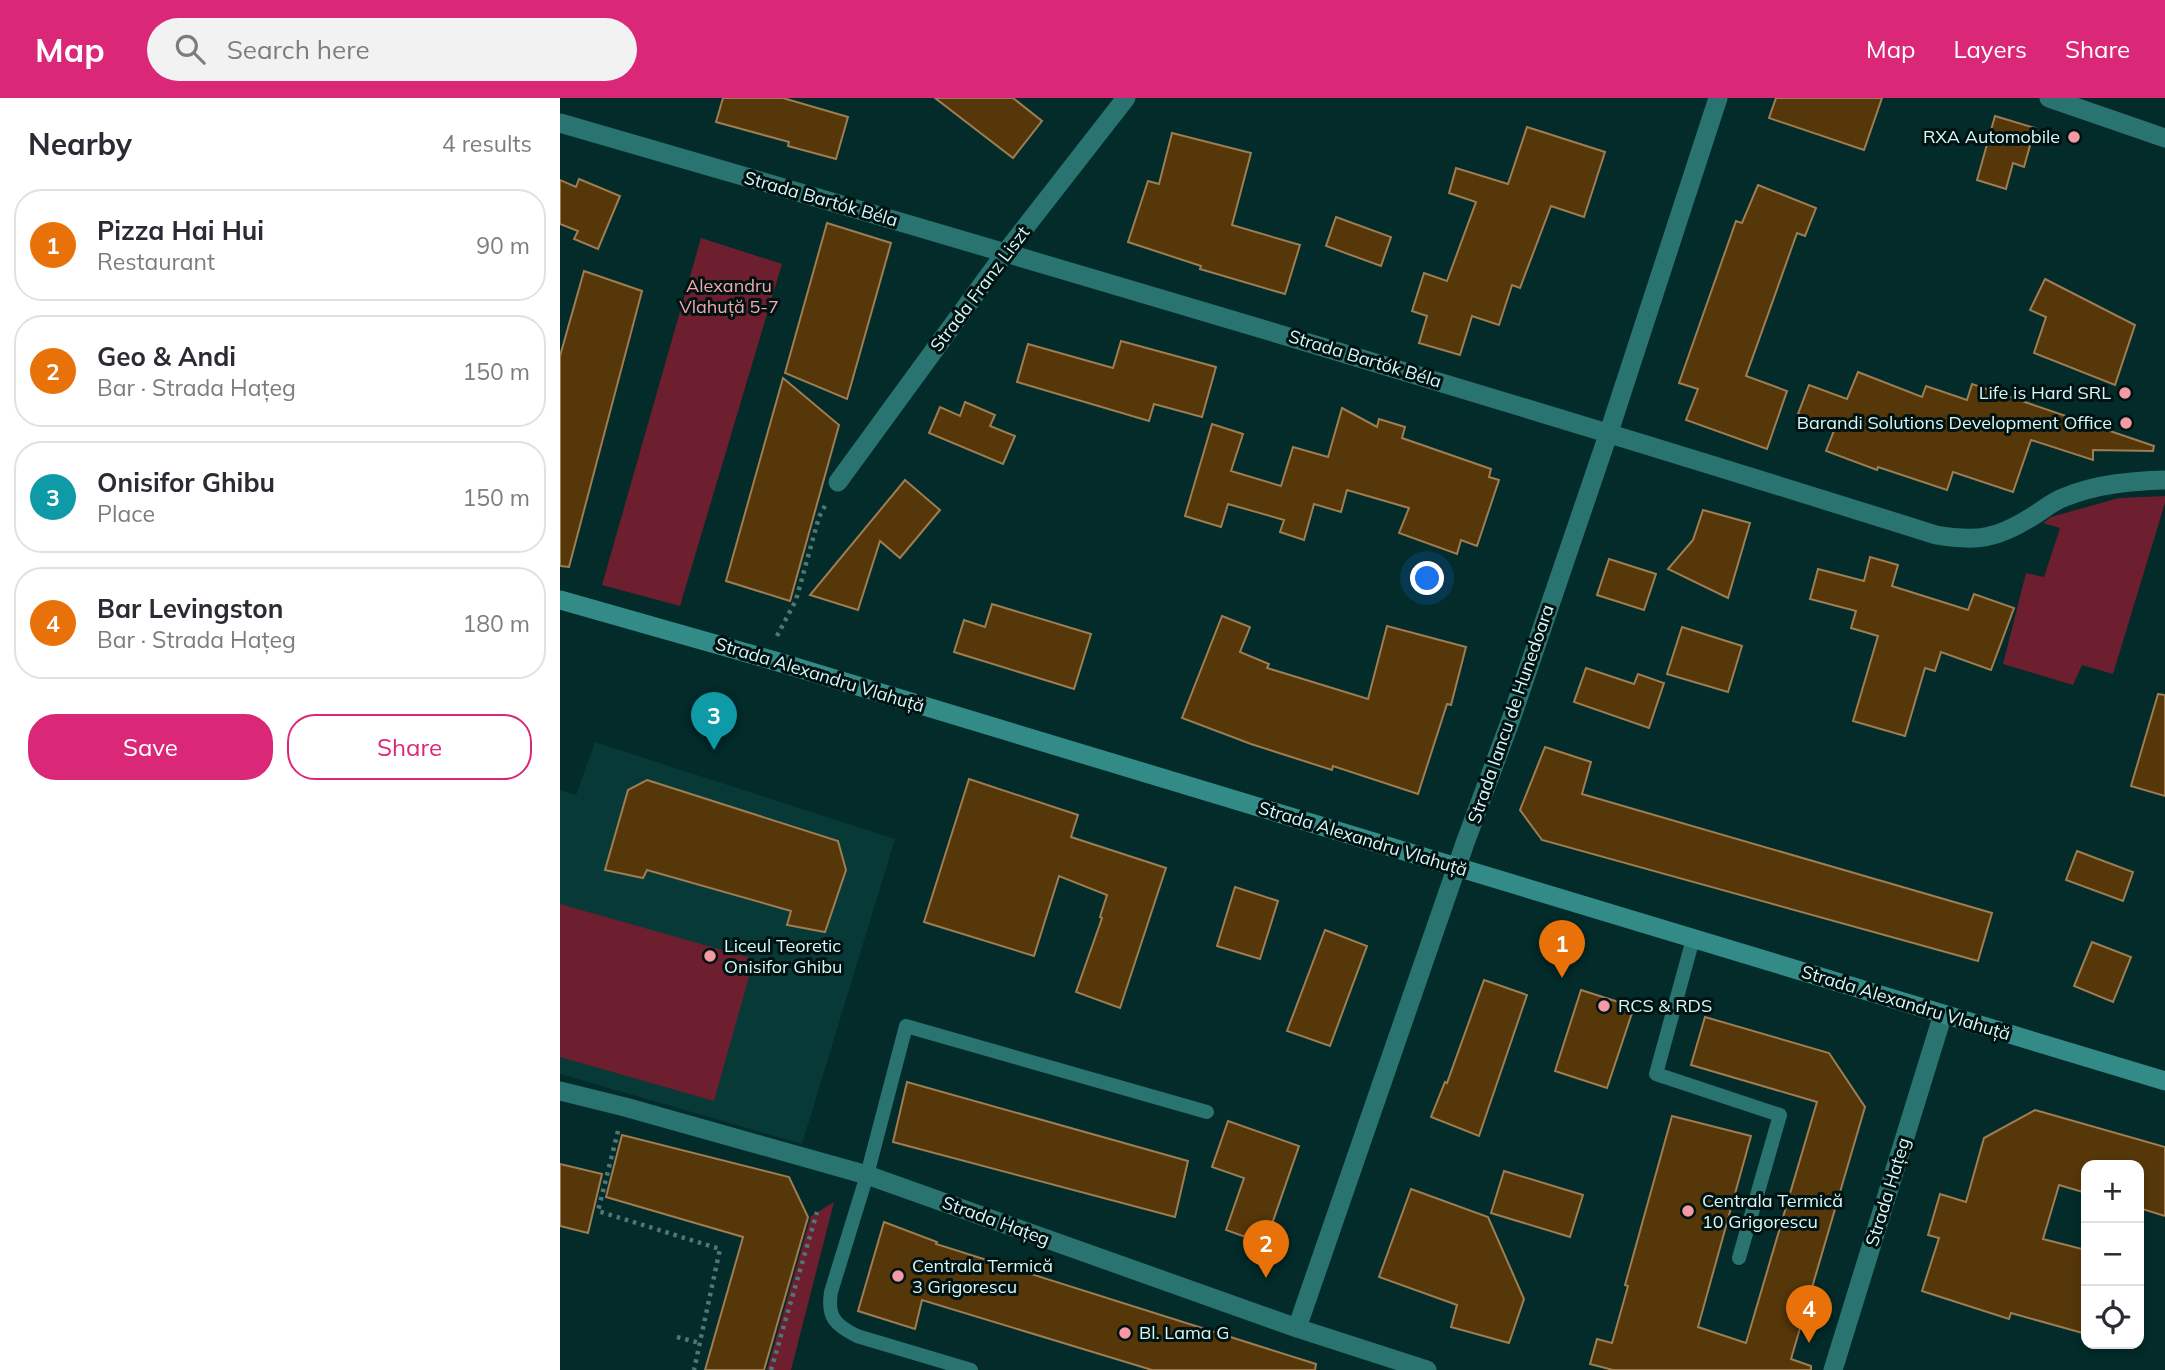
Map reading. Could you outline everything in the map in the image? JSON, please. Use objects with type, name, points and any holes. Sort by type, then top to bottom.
[{"type":"main road","name":"Strada Alexandru Vlahuță","points":[[560,600],[765,659],[2165,1081]]},
{"type":"street","name":"Strada Franz Liszt","points":[[838,482],[1006,252],[1126,98]]},
{"type":"street","name":"Strada Iancu de Hunedoara","points":[[1297,1328],[1609,432],[1718,98]]},
{"type":"street","points":[[2049,98],[2165,138]]},
{"type":"street","name":"Strada Bartók Béla","points":[[560,123],[1006,252],[1609,432],[1936,535],[1965,540],[1993,536],[2017,526],[2063,497],[2100,486],[2165,480]]},
{"type":"street","name":"Strada Hațeg","points":[[1833,1370],[1943,1014]]},
{"type":"street","name":"Strada Hațeg","points":[[560,1091],[867,1175],[1297,1328],[1427,1370]]},
{"type":"lane","points":[[1693,939],[1656,1074],[1780,1115],[1739,1258]]},
{"type":"lane","points":[[971,1370],[857,1336],[842,1329],[828,1307],[867,1175],[906,1026],[1207,1112]]},
{"type":"path","points":[[765,659],[796,600],[819,517],[838,482]]},
{"type":"path","points":[[615,1142],[598,1211],[720,1249],[694,1370]]},
{"type":"path","points":[[771,1370],[817,1212]]},
{"type":"path","points":[[677,1337],[700,1343]]},
{"type":"shaded area","name":"Liceul Teoretic Onisifor Ghibu","points":[[595,742],[895,839],[802,1144],[560,1074],[560,790],[576,795]]},
{"type":"green space","name":"Alexandru Vlahuță 5-7","points":[[701,238],[782,264],[680,606],[602,585]]},
{"type":"green space","points":[[2165,496],[2113,674],[2082,665],[2073,685],[2003,664],[2026,573],[2044,577],[2060,528],[2043,523],[2051,517],[2119,498]]},
{"type":"green space","points":[[560,904],[754,959],[714,1101],[560,1057]]},
{"type":"green space","points":[[834,1202],[791,1370],[767,1370],[811,1216]]},
{"type":"building","points":[[723,98],[783,98],[848,117],[836,159],[788,146],[789,142],[716,122]]},
{"type":"building","points":[[935,98],[1013,98],[1042,121],[1013,158]]},
{"type":"building","points":[[1776,98],[1882,98],[1864,150],[1769,118]]},
{"type":"building","points":[[1995,116],[2035,128],[2024,167],[2013,163],[2006,189],[1977,180]]},
{"type":"building","points":[[1527,127],[1605,152],[1584,217],[1551,206],[1520,288],[1512,285],[1499,325],[1472,316],[1460,355],[1419,343],[1427,316],[1412,311],[1424,273],[1447,281],[1476,202],[1449,193],[1456,168],[1508,184]]},
{"type":"building","points":[[1172,133],[1251,153],[1232,225],[1300,245],[1285,294],[1200,269],[1201,266],[1128,242],[1148,181],[1159,184]]},
{"type":"building","points":[[579,179],[620,196],[598,249],[574,239],[578,231],[560,224],[560,180],[576,187]]},
{"type":"building","points":[[1758,185],[1816,208],[1805,236],[1797,233],[1746,376],[1787,391],[1767,449],[1686,420],[1698,389],[1679,383],[1736,221],[1742,223]]},
{"type":"building","points":[[1336,217],[1391,237],[1381,266],[1326,246]]},
{"type":"building","points":[[827,223],[891,243],[847,399],[785,373]]},
{"type":"building","points":[[584,271],[642,291],[569,567],[560,566],[560,356]]},
{"type":"building","points":[[2045,279],[2135,325],[2115,385],[2034,353],[2046,317],[2030,310]]},
{"type":"building","points":[[1121,341],[1216,367],[1202,417],[1154,404],[1149,421],[1017,382],[1028,344],[1113,368]]},
{"type":"building","points":[[1858,372],[1922,397],[1926,386],[1967,400],[1972,384],[2154,446],[2153,451],[2093,450],[2093,460],[2031,440],[2013,492],[1953,472],[1947,490],[1878,467],[1877,470],[1826,451],[1835,428],[1798,414],[1809,385],[1847,399]]},
{"type":"building","points":[[783,378],[839,425],[790,601],[726,581]]},
{"type":"building","points":[[965,402],[995,415],[990,426],[1015,436],[1003,464],[929,433],[940,407],[960,416]]},
{"type":"building","points":[[1342,408],[1377,427],[1379,419],[1405,427],[1402,438],[1491,469],[1489,477],[1499,480],[1477,546],[1461,540],[1457,554],[1399,533],[1409,508],[1347,490],[1341,512],[1314,504],[1304,540],[1280,532],[1284,520],[1228,504],[1221,527],[1185,516],[1212,424],[1243,434],[1231,471],[1281,486],[1293,447],[1328,457]]},
{"type":"building","points":[[905,480],[940,510],[900,558],[880,541],[858,610],[810,595]]},
{"type":"building","points":[[1703,510],[1750,523],[1728,598],[1668,569],[1693,540]]},
{"type":"building","points":[[1870,557],[1898,565],[1892,586],[1968,610],[1974,594],[2014,608],[1991,670],[1941,652],[1935,671],[1925,668],[1905,736],[1853,721],[1878,636],[1851,628],[1856,611],[1810,599],[1818,569],[1864,581]]},
{"type":"building","points":[[1609,559],[1656,574],[1644,610],[1597,595]]},
{"type":"building","points":[[992,604],[1091,634],[1074,689],[954,652],[964,620],[985,627]]},
{"type":"building","points":[[1222,616],[1250,627],[1240,652],[1269,664],[1267,668],[1368,699],[1387,626],[1466,647],[1451,705],[1447,704],[1418,794],[1333,766],[1332,770],[1251,744],[1182,718]]},
{"type":"building","points":[[1682,627],[1742,646],[1728,692],[1667,674]]},
{"type":"building","points":[[1586,668],[1634,684],[1638,674],[1664,683],[1649,728],[1574,702]]},
{"type":"building","points":[[2158,694],[2165,695],[2165,796],[2131,786]]},
{"type":"building","points":[[1545,747],[1591,762],[1582,794],[1992,913],[1978,961],[1542,840],[1520,810]]},
{"type":"building","points":[[969,779],[1078,815],[1071,837],[1166,868],[1120,1008],[1076,992],[1102,918],[1100,917],[1107,895],[1059,876],[1034,956],[924,922]]},
{"type":"building","points":[[647,780],[838,841],[846,870],[825,932],[787,925],[791,911],[647,870],[643,878],[605,870],[628,790]]},
{"type":"building","points":[[2077,851],[2133,872],[2123,901],[2066,880]]},
{"type":"building","points":[[1235,887],[1278,901],[1260,959],[1217,946]]},
{"type":"building","points":[[1325,930],[1367,946],[1330,1046],[1287,1031]]},
{"type":"building","points":[[2092,942],[2131,957],[2113,1002],[2074,986]]},
{"type":"building","points":[[1484,980],[1527,995],[1479,1136],[1431,1117],[1445,1082],[1447,1083]]},
{"type":"building","points":[[1581,990],[1634,1007],[1607,1088],[1555,1071]]},
{"type":"building","points":[[1705,1017],[1829,1053],[1865,1107],[1791,1359],[1811,1366],[1811,1370],[1613,1370],[1590,1364],[1597,1339],[1612,1343],[1628,1286],[1625,1285],[1672,1116],[1751,1136],[1698,1327],[1746,1343],[1817,1102],[1691,1065]]},
{"type":"building","points":[[907,1082],[1188,1161],[1175,1217],[893,1142]]},
{"type":"building","points":[[2035,1110],[2165,1147],[2165,1216],[2144,1210],[2144,1160],[2081,1160],[2081,1192],[2059,1185],[2043,1239],[2081,1249],[2081,1333],[2011,1313],[2009,1319],[1922,1291],[1939,1238],[1928,1235],[1940,1194],[1966,1202],[1984,1138]]},
{"type":"building","points":[[1228,1121],[1299,1146],[1265,1244],[1226,1230],[1244,1178],[1212,1167]]},
{"type":"building","points":[[622,1135],[789,1177],[808,1217],[764,1370],[705,1370],[743,1237],[606,1197]]},
{"type":"building","points":[[560,1164],[602,1174],[588,1233],[560,1226]]},
{"type":"building","points":[[1504,1171],[1583,1195],[1570,1237],[1491,1213]]},
{"type":"building","points":[[1411,1189],[1488,1217],[1524,1299],[1509,1343],[1451,1327],[1457,1305],[1379,1277]]},
{"type":"building","name":"Bl. Lama G","points":[[884,1222],[937,1242],[936,1244],[1316,1364],[1315,1370],[1152,1370],[922,1300],[915,1329],[858,1311]]},
{"type":"place","name":"RXA Automobile","points":[[2074,137]]},
{"type":"place","name":"Life is Hard SRL","points":[[2125,393]]},
{"type":"place","name":"Barandi Solutions Development Office","points":[[2126,423]]},
{"type":"place","name":"Onisifor Ghibu","points":[[714,750]]},
{"type":"place","name":"Liceul Teoretic Onisifor Ghibu","points":[[710,956]]},
{"type":"place","name":"Pizza Hai Hui","points":[[1562,978]]},
{"type":"place","name":"RCS & RDS","points":[[1604,1006]]},
{"type":"place","name":"Centrala Termică 10 Grigorescu","points":[[1688,1211]]},
{"type":"place","name":"Centrala Termică 3 Grigorescu","points":[[898,1276]]},
{"type":"place","name":"Geo & Andi","points":[[1266,1278]]},
{"type":"place","name":"Bl. Lama G","points":[[1125,1333]]},
{"type":"place","name":"Bar Levingston","points":[[1809,1343]]}]
